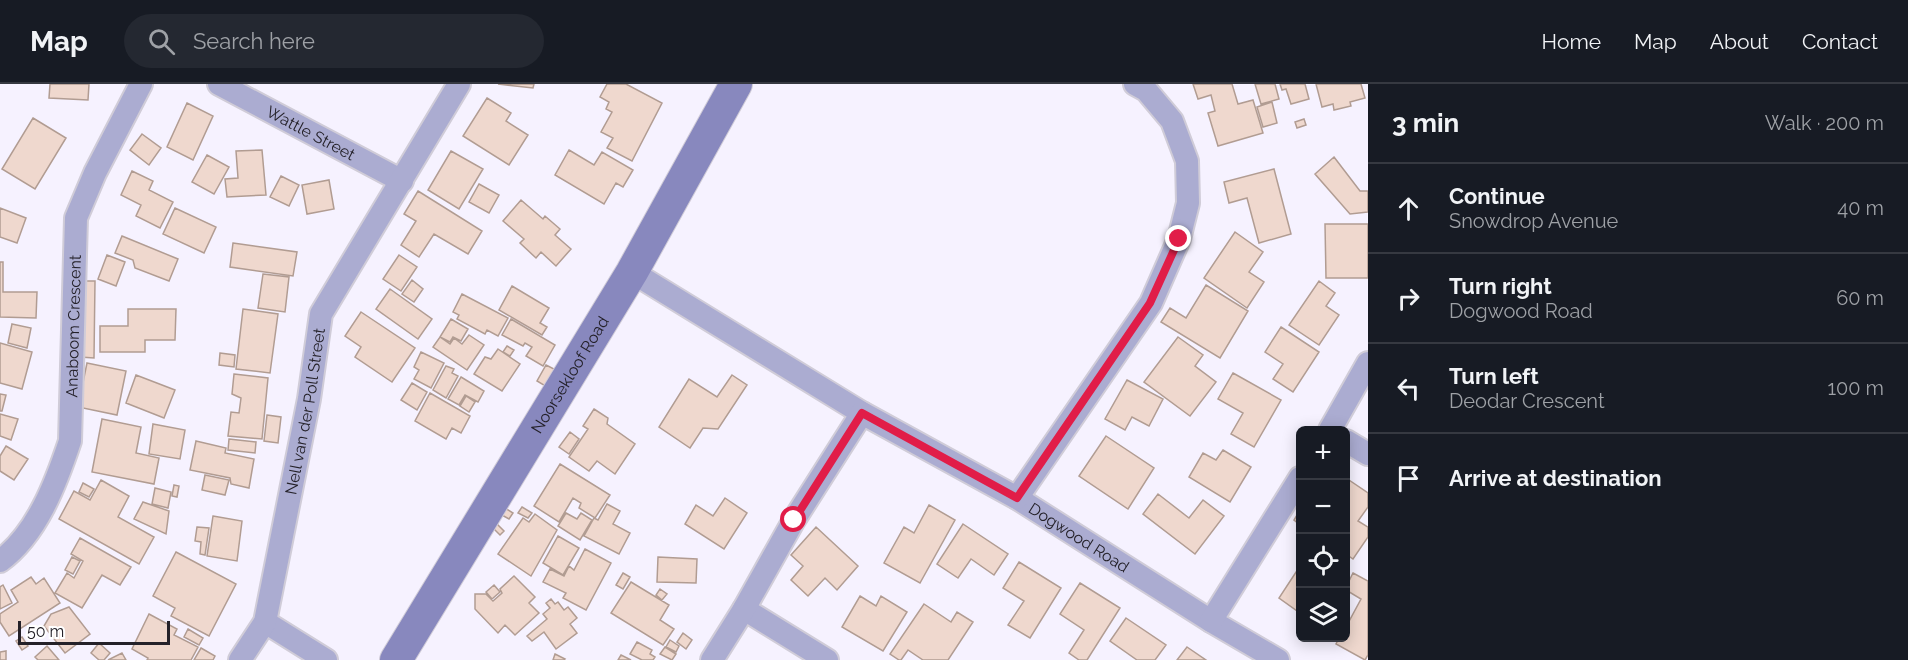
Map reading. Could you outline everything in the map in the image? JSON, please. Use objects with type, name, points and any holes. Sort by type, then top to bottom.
[{"type":"street","name":"Anaboom Crescent","points":[[0,561],[30,529],[60,472],[70,441],[76,218],[95,173],[141,84]]},
{"type":"street","name":"Wattle Street","points":[[219,84],[402,181]]},
{"type":"street","name":"Nell van der Poll Street","points":[[240,660],[265,622],[309,399],[321,314],[459,84]]},
{"type":"street","name":"Noorsekloof Road","points":[[396,660],[633,272],[736,84]]},
{"type":"street","points":[[1017,498],[1150,303],[1179,239],[1188,202],[1187,161],[1172,122],[1146,90],[1135,84]]},
{"type":"street","name":"Dogwood Road","points":[[633,272],[862,413],[1017,498],[1211,621],[1278,660]]},
{"type":"street","points":[[1332,426],[1368,363]]},
{"type":"street","points":[[712,660],[744,609],[794,520],[862,413]]},
{"type":"street","points":[[1350,443],[1368,454]]},
{"type":"street","points":[[1211,621],[1299,480]]},
{"type":"street","points":[[744,609],[827,660]]},
{"type":"street","points":[[265,622],[326,660]]},
{"type":"building","points":[[50,84],[89,84],[88,100],[49,98]]},
{"type":"building","points":[[498,84],[534,84],[533,88]]},
{"type":"building","points":[[607,84],[626,84],[662,103],[632,161],[607,148],[613,138],[601,132],[612,112],[606,109],[609,102],[600,97]]},
{"type":"building","points":[[1193,84],[1232,84],[1238,104],[1253,100],[1263,133],[1218,146],[1208,113],[1215,111],[1211,95],[1198,99]]},
{"type":"building","points":[[1255,84],[1275,84],[1279,99],[1261,104]]},
{"type":"building","points":[[1280,84],[1305,84],[1309,99],[1291,104],[1286,89],[1282,90]]},
{"type":"building","points":[[1316,84],[1361,84],[1365,98],[1350,102],[1351,106],[1334,110],[1333,104],[1322,107]]},
{"type":"building","points":[[487,98],[511,113],[506,121],[528,135],[509,165],[463,136]]},
{"type":"building","points":[[1272,102],[1277,123],[1263,127],[1257,107]]},
{"type":"building","points":[[187,103],[213,116],[193,160],[167,147]]},
{"type":"building","points":[[33,118],[66,138],[35,189],[2,169]]},
{"type":"building","points":[[1304,119],[1306,125],[1297,128],[1295,122]]},
{"type":"building","points":[[142,134],[161,148],[149,165],[130,150]]},
{"type":"building","points":[[262,150],[266,195],[227,197],[225,179],[238,178],[236,151]]},
{"type":"building","points":[[569,150],[594,165],[602,152],[633,170],[623,187],[616,183],[604,204],[555,175]]},
{"type":"building","points":[[451,151],[483,169],[459,209],[428,190]]},
{"type":"building","points":[[207,155],[229,167],[214,194],[192,182]]},
{"type":"building","points":[[1334,157],[1360,191],[1368,191],[1368,212],[1350,214],[1315,174]]},
{"type":"building","points":[[1274,169],[1291,234],[1259,243],[1247,198],[1229,203],[1224,182]]},
{"type":"building","points":[[132,171],[153,181],[149,190],[173,202],[160,228],[136,216],[141,205],[121,195]]},
{"type":"building","points":[[281,176],[299,185],[289,206],[270,197]]},
{"type":"building","points":[[329,180],[334,209],[307,214],[302,185]]},
{"type":"building","points":[[479,184],[499,195],[489,213],[469,202]]},
{"type":"building","points":[[418,191],[482,231],[468,254],[434,234],[419,257],[401,245],[416,221],[404,214]]},
{"type":"building","points":[[521,200],[543,219],[545,216],[560,229],[555,235],[571,249],[556,266],[541,252],[536,258],[520,243],[524,239],[503,221]]},
{"type":"building","points":[[0,208],[26,218],[17,243],[0,237]]},
{"type":"building","points":[[175,208],[216,227],[204,253],[163,234]]},
{"type":"building","points":[[1325,224],[1368,224],[1368,278],[1326,278]]},
{"type":"building","points":[[1235,232],[1263,252],[1249,272],[1264,282],[1247,308],[1204,278]]},
{"type":"building","points":[[122,236],[178,259],[169,281],[135,268],[133,260],[115,253]]},
{"type":"building","points":[[233,243],[297,252],[293,276],[230,267]]},
{"type":"building","points":[[107,255],[125,262],[116,286],[98,279]]},
{"type":"building","points":[[399,255],[417,267],[401,291],[383,279]]},
{"type":"building","points":[[0,262],[3,262],[3,292],[37,292],[36,318],[0,317]]},
{"type":"building","points":[[263,274],[289,277],[285,312],[258,308]]},
{"type":"building","points":[[412,280],[423,289],[414,302],[402,294]]},
{"type":"building","points":[[82,281],[95,281],[94,358],[80,357]]},
{"type":"building","points":[[1319,281],[1335,293],[1326,306],[1339,315],[1319,345],[1289,325]]},
{"type":"building","points":[[1206,285],[1248,311],[1220,358],[1161,322],[1170,308],[1186,318]]},
{"type":"building","points":[[512,286],[549,308],[540,323],[547,327],[542,335],[499,310]]},
{"type":"building","points":[[390,289],[432,319],[418,339],[376,309]]},
{"type":"building","points":[[462,294],[508,318],[498,336],[487,330],[485,334],[457,319],[459,315],[453,312]]},
{"type":"building","points":[[128,309],[176,309],[175,340],[145,340],[145,352],[100,352],[100,326],[128,326]]},
{"type":"building","points":[[243,309],[278,314],[270,373],[236,369]]},
{"type":"building","points":[[361,312],[415,348],[392,382],[355,357],[361,347],[345,336]]},
{"type":"building","points":[[451,319],[468,329],[461,341],[453,337],[450,342],[440,337]]},
{"type":"building","points":[[511,319],[555,345],[543,366],[526,356],[532,347],[525,343],[523,346],[502,335]]},
{"type":"building","points":[[12,324],[31,328],[27,348],[8,343]]},
{"type":"building","points":[[1281,327],[1319,352],[1293,392],[1273,379],[1283,364],[1265,352]]},
{"type":"building","points":[[469,335],[484,345],[467,370],[433,347],[440,337],[450,344],[454,338],[462,344]]},
{"type":"building","points":[[1178,337],[1203,355],[1195,366],[1216,382],[1190,416],[1144,382]]},
{"type":"building","points":[[0,343],[32,352],[22,389],[0,383]]},
{"type":"building","points":[[507,346],[514,350],[510,356],[503,352]]},
{"type":"building","points":[[498,349],[520,364],[502,391],[474,374],[485,357],[491,359]]},
{"type":"building","points":[[421,352],[444,363],[431,388],[414,379],[419,370],[414,367]]},
{"type":"building","points":[[220,353],[235,355],[234,367],[219,365]]},
{"type":"building","points":[[87,363],[126,371],[117,415],[78,407]]},
{"type":"building","points":[[546,365],[556,370],[547,387],[537,381]]},
{"type":"building","points":[[446,366],[454,369],[452,373],[458,376],[446,398],[433,390]]},
{"type":"building","points":[[1233,373],[1281,400],[1254,447],[1231,434],[1243,413],[1218,399]]},
{"type":"building","points":[[234,374],[268,378],[262,439],[228,436],[231,412],[239,413],[241,398],[232,394]]},
{"type":"building","points":[[136,375],[175,390],[164,418],[126,403]]},
{"type":"building","points":[[732,375],[747,385],[718,429],[703,428],[690,448],[659,427],[689,379],[717,397]]},
{"type":"building","points":[[461,377],[484,391],[478,402],[465,395],[459,405],[448,399]]},
{"type":"building","points":[[1127,380],[1163,399],[1149,426],[1132,417],[1125,430],[1105,419]]},
{"type":"building","points":[[412,383],[427,392],[417,410],[401,400]]},
{"type":"building","points":[[430,393],[470,416],[461,433],[452,428],[446,439],[415,421]]},
{"type":"building","points":[[0,394],[6,395],[2,411],[0,411]]},
{"type":"building","points":[[466,396],[475,402],[469,412],[460,406]]},
{"type":"building","points":[[594,409],[608,418],[607,424],[635,444],[615,474],[597,461],[589,471],[569,457],[588,429],[583,426]]},
{"type":"building","points":[[0,414],[18,419],[11,440],[0,436]]},
{"type":"building","points":[[267,415],[281,417],[278,443],[264,441]]},
{"type":"building","points":[[102,419],[141,427],[136,453],[159,458],[154,484],[92,472]]},
{"type":"building","points":[[153,424],[185,430],[180,459],[149,454]]},
{"type":"building","points":[[570,432],[579,439],[569,454],[559,447]]},
{"type":"building","points":[[1106,436],[1154,468],[1128,509],[1079,476]]},
{"type":"building","points":[[229,439],[256,442],[255,453],[228,450]]},
{"type":"building","points":[[196,441],[226,448],[225,453],[254,459],[249,488],[231,484],[230,478],[190,470]]},
{"type":"building","points":[[6,446],[28,459],[14,480],[0,471],[0,456]]},
{"type":"building","points":[[1223,450],[1251,467],[1230,502],[1189,477],[1203,453],[1216,460]]},
{"type":"building","points":[[560,464],[610,495],[595,518],[579,508],[581,503],[573,498],[559,522],[534,506]]},
{"type":"building","points":[[205,475],[229,480],[225,495],[202,490]]},
{"type":"building","points":[[101,480],[129,496],[118,517],[154,537],[139,564],[59,519],[74,491],[90,500]]},
{"type":"building","points":[[1350,481],[1368,493],[1368,507],[1358,521],[1368,527],[1368,537],[1353,559],[1350,557]]},
{"type":"building","points":[[83,483],[94,489],[89,497],[79,492]]},
{"type":"building","points":[[174,485],[179,486],[177,497],[172,496]]},
{"type":"building","points":[[155,488],[171,492],[168,508],[152,504]]},
{"type":"building","points":[[1158,494],[1189,518],[1203,500],[1224,516],[1195,554],[1143,514]]},
{"type":"building","points":[[725,498],[747,513],[724,549],[685,524],[696,505],[713,516]]},
{"type":"building","points":[[143,502],[169,511],[166,534],[134,519]]},
{"type":"building","points":[[607,504],[620,511],[613,524],[630,533],[619,554],[584,536],[594,518],[598,520]]},
{"type":"building","points":[[929,505],[955,520],[920,583],[884,563],[904,527],[914,533]]},
{"type":"building","points":[[522,507],[532,513],[528,518],[518,513]]},
{"type":"building","points":[[505,508],[513,513],[509,519],[500,514]]},
{"type":"building","points":[[566,513],[577,519],[581,513],[592,520],[580,540],[558,526]]},
{"type":"building","points":[[535,514],[557,530],[531,576],[498,554],[523,518],[529,522]]},
{"type":"building","points":[[213,516],[242,521],[237,561],[207,556]]},
{"type":"building","points":[[495,522],[504,531],[500,535],[491,526]]},
{"type":"building","points":[[963,524],[1008,554],[994,575],[971,559],[958,578],[937,564]]},
{"type":"building","points":[[197,527],[209,528],[205,555],[200,554],[201,542],[195,541]]},
{"type":"building","points":[[816,527],[858,566],[837,590],[825,578],[808,596],[791,580],[803,566],[791,555]]},
{"type":"building","points":[[558,536],[579,548],[563,575],[543,563]]},
{"type":"building","points":[[80,538],[131,567],[120,585],[102,575],[82,608],[55,593],[67,573],[74,578],[83,561],[71,554]]},
{"type":"building","points":[[585,549],[611,563],[586,610],[563,598],[566,593],[543,582],[550,569],[564,576],[569,566],[574,570]]},
{"type":"building","points":[[176,552],[236,584],[209,636],[171,616],[175,608],[153,596]]},
{"type":"building","points":[[72,557],[80,561],[73,574],[65,570]]},
{"type":"building","points":[[658,557],[697,559],[696,583],[657,582]]},
{"type":"building","points":[[1019,562],[1061,588],[1030,638],[1008,625],[1024,601],[1003,588]]},
{"type":"building","points":[[1296,572],[1296,610],[1279,598]]},
{"type":"building","points":[[623,573],[630,577],[623,589],[616,585]]},
{"type":"building","points":[[1353,573],[1368,581],[1368,655],[1365,660],[1336,644],[1337,642],[1350,642],[1350,620],[1361,599],[1350,592],[1350,579]]},
{"type":"building","points":[[514,576],[535,597],[529,603],[539,613],[515,635],[505,625],[498,633],[475,609],[475,594],[486,594],[493,601],[502,593],[500,589]]},
{"type":"building","points":[[31,577],[36,584],[44,578],[60,603],[9,636],[0,622],[0,614],[18,602],[11,590]]},
{"type":"building","points":[[631,582],[669,605],[660,620],[674,629],[663,645],[611,613]]},
{"type":"building","points":[[1080,583],[1120,608],[1087,660],[1079,660],[1069,653],[1084,630],[1060,614]]},
{"type":"building","points":[[3,585],[12,603],[0,609],[0,587]]},
{"type":"building","points":[[494,585],[500,592],[492,599],[486,592]]},
{"type":"building","points":[[660,589],[667,594],[662,600],[656,595]]},
{"type":"building","points":[[860,596],[876,606],[881,596],[907,612],[883,651],[842,627]]},
{"type":"building","points":[[551,599],[555,604],[558,602],[564,610],[568,607],[577,618],[570,624],[577,633],[556,649],[544,632],[532,641],[527,636],[547,619],[543,614],[550,608],[546,603]]},
{"type":"building","points":[[924,604],[951,622],[957,612],[973,622],[948,660],[923,660],[908,650],[899,660],[890,654]]},
{"type":"building","points":[[69,607],[90,634],[65,653],[44,626],[51,614]]},
{"type":"building","points":[[149,614],[177,629],[174,635],[198,647],[191,660],[147,660],[148,658],[132,649]]},
{"type":"building","points":[[1126,618],[1166,645],[1155,660],[1137,660],[1110,641]]},
{"type":"building","points":[[188,629],[203,638],[199,645],[184,637]]},
{"type":"building","points":[[683,633],[692,640],[686,649],[677,642]]},
{"type":"building","points":[[22,637],[28,646],[22,650],[16,641]]},
{"type":"building","points":[[670,640],[679,646],[676,652],[666,647]]},
{"type":"building","points":[[637,642],[652,650],[650,654],[655,657],[653,660],[642,660],[630,654]]},
{"type":"building","points":[[99,643],[110,653],[104,660],[99,660],[91,653]]},
{"type":"building","points":[[47,646],[59,660],[38,660],[35,657]]},
{"type":"building","points":[[665,647],[676,654],[672,660],[660,654]]},
{"type":"building","points":[[1187,647],[1206,660],[1177,660]]},
{"type":"building","points":[[201,648],[215,656],[213,660],[194,660]]},
{"type":"building","points":[[6,651],[6,660],[0,660],[0,652]]},
{"type":"building","points":[[122,653],[126,660],[108,660]]},
{"type":"building","points":[[555,654],[565,659],[553,660]]},
{"type":"building","points":[[621,655],[631,660],[618,660]]},
{"type":"route","points":[[794,520],[862,413],[1017,498],[1150,303],[1179,239]]}]
